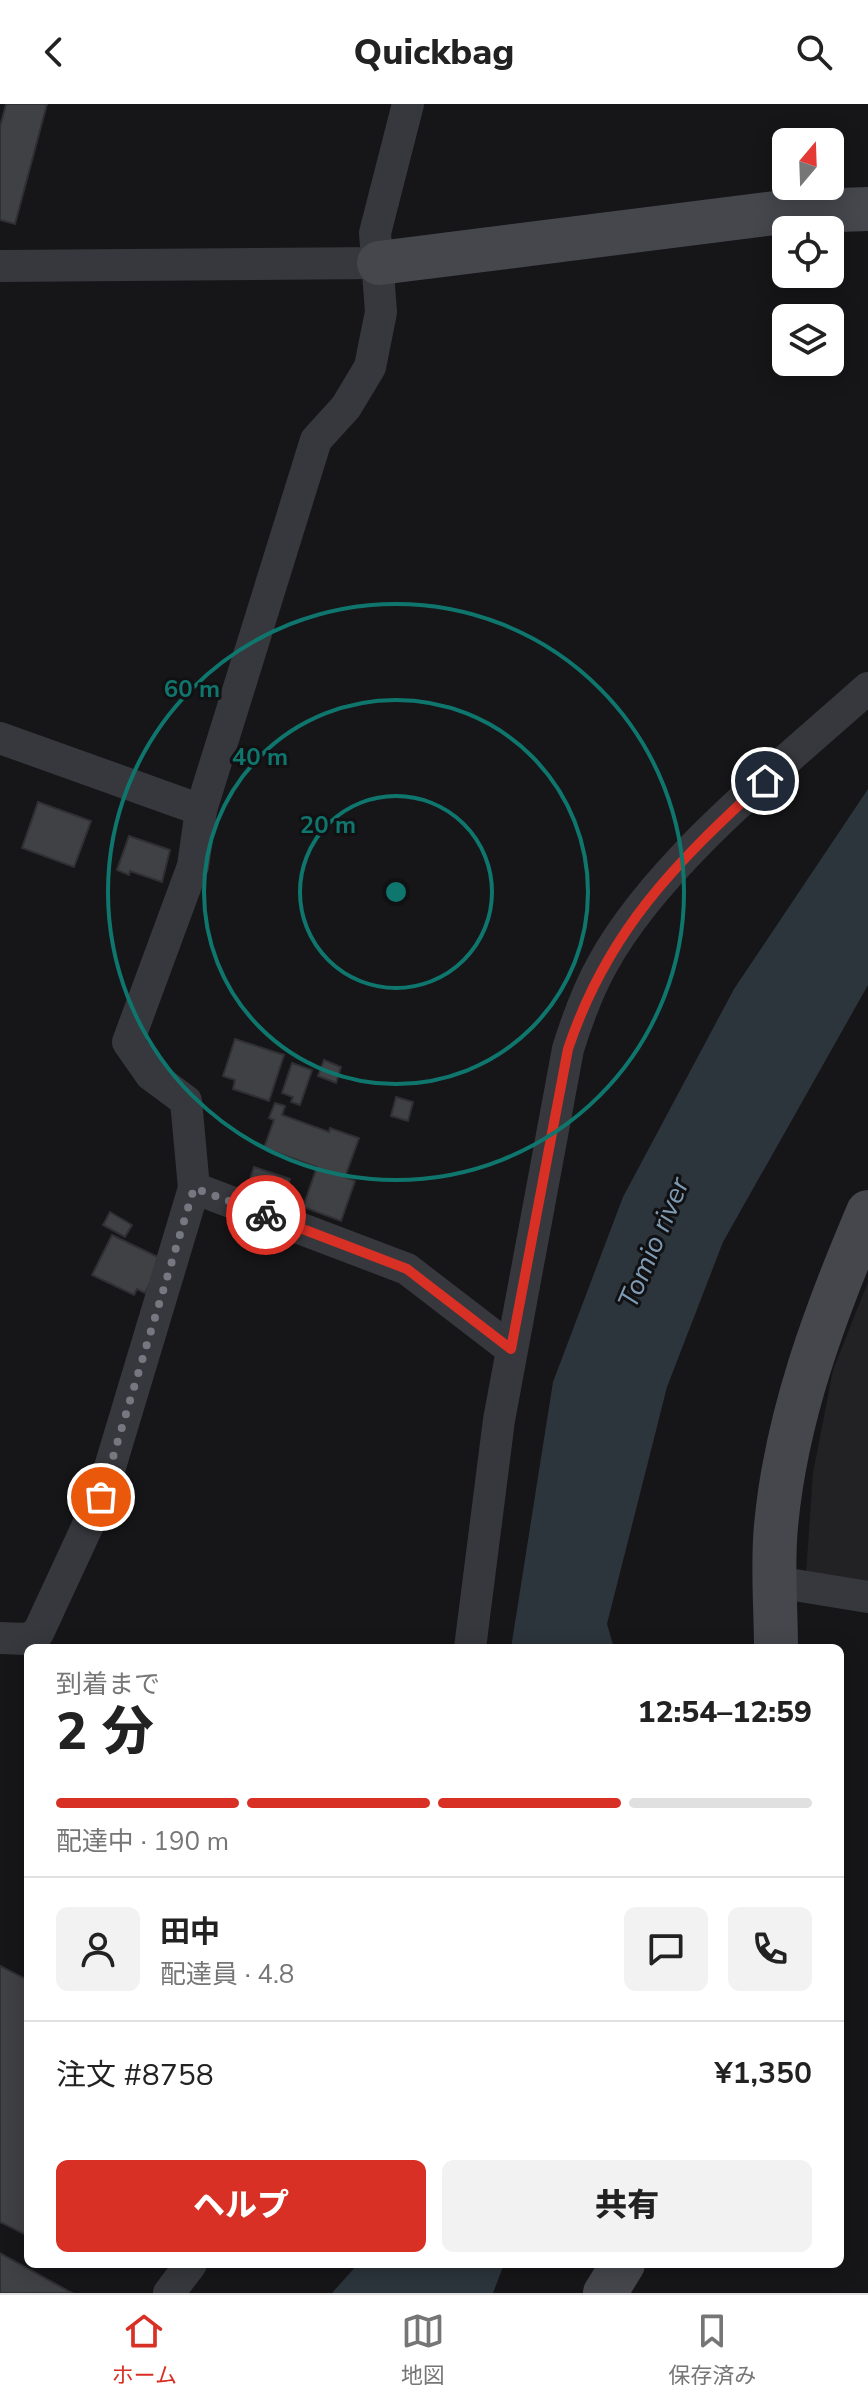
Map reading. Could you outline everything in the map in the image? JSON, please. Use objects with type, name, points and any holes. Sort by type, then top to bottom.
[{"type":"street","points":[[0,1638],[27,1639],[38,1633],[101,1497],[194,1188],[186,1101],[151,1075],[128,1042],[193,866],[201,810],[316,440],[346,407],[370,367],[381,312],[375,233],[408,104]]},
{"type":"street","points":[[0,266],[379,263],[768,213],[868,209]]},
{"type":"street","points":[[471,1644],[511,1349],[568,1049],[583,1004],[603,963],[628,924],[670,874],[868,688]]},
{"type":"street","points":[[0,738],[201,810]]},
{"type":"street","points":[[194,1188],[407,1269],[511,1349]]},
{"type":"street","points":[[776,1644],[776,1528],[790,1440],[816,1347],[868,1212]]},
{"type":"street","points":[[776,1582],[868,1597]]},
{"type":"street","points":[[169,2293],[188,2268]]},
{"type":"street","points":[[605,2293],[621,2268]]},
{"type":"shaded area","points":[[868,1282],[868,1586],[806,1574],[813,1473],[833,1370]]},
{"type":"water","name":"Tomio river","points":[[868,789],[868,985],[723,1242],[667,1387],[607,1624],[613,1644],[512,1644],[553,1382],[623,1197],[734,989]]},
{"type":"water","points":[[354,2268],[502,2268],[493,2293],[332,2293]]},
{"type":"building","points":[[6,104],[47,104],[15,224],[0,220],[0,127]]},
{"type":"building","points":[[38,802],[91,821],[74,867],[22,848]]},
{"type":"building","points":[[129,836],[170,850],[162,882],[117,870]]},
{"type":"building","points":[[235,1039],[284,1055],[269,1101],[233,1089],[235,1080],[223,1076]]},
{"type":"building","points":[[324,1060],[341,1067],[336,1083],[318,1076]]},
{"type":"building","points":[[292,1063],[312,1070],[300,1105],[291,1102],[293,1097],[282,1093]]},
{"type":"building","points":[[396,1097],[413,1102],[408,1121],[391,1116]]},
{"type":"building","points":[[275,1103],[285,1106],[282,1115],[329,1132],[330,1128],[359,1138],[345,1177],[355,1181],[341,1221],[303,1207],[317,1167],[264,1148],[274,1120],[269,1118]]},
{"type":"building","points":[[254,1167],[290,1179],[283,1200],[247,1188]]},
{"type":"building","points":[[110,1212],[132,1225],[125,1237],[103,1225]]},
{"type":"building","points":[[112,1235],[162,1259],[145,1293],[137,1289],[134,1295],[92,1275]]},
{"type":"building","points":[[0,1966],[24,1978],[24,2234],[0,2222]]},
{"type":"building","points":[[0,2253],[72,2293],[0,2293]]},
{"type":"way so far","points":[[101,1497],[194,1188],[266,1215]]},
{"type":"route","points":[[266,1215],[407,1269],[511,1349],[568,1049],[583,1004],[603,963],[628,924],[670,874],[765,781]]}]
